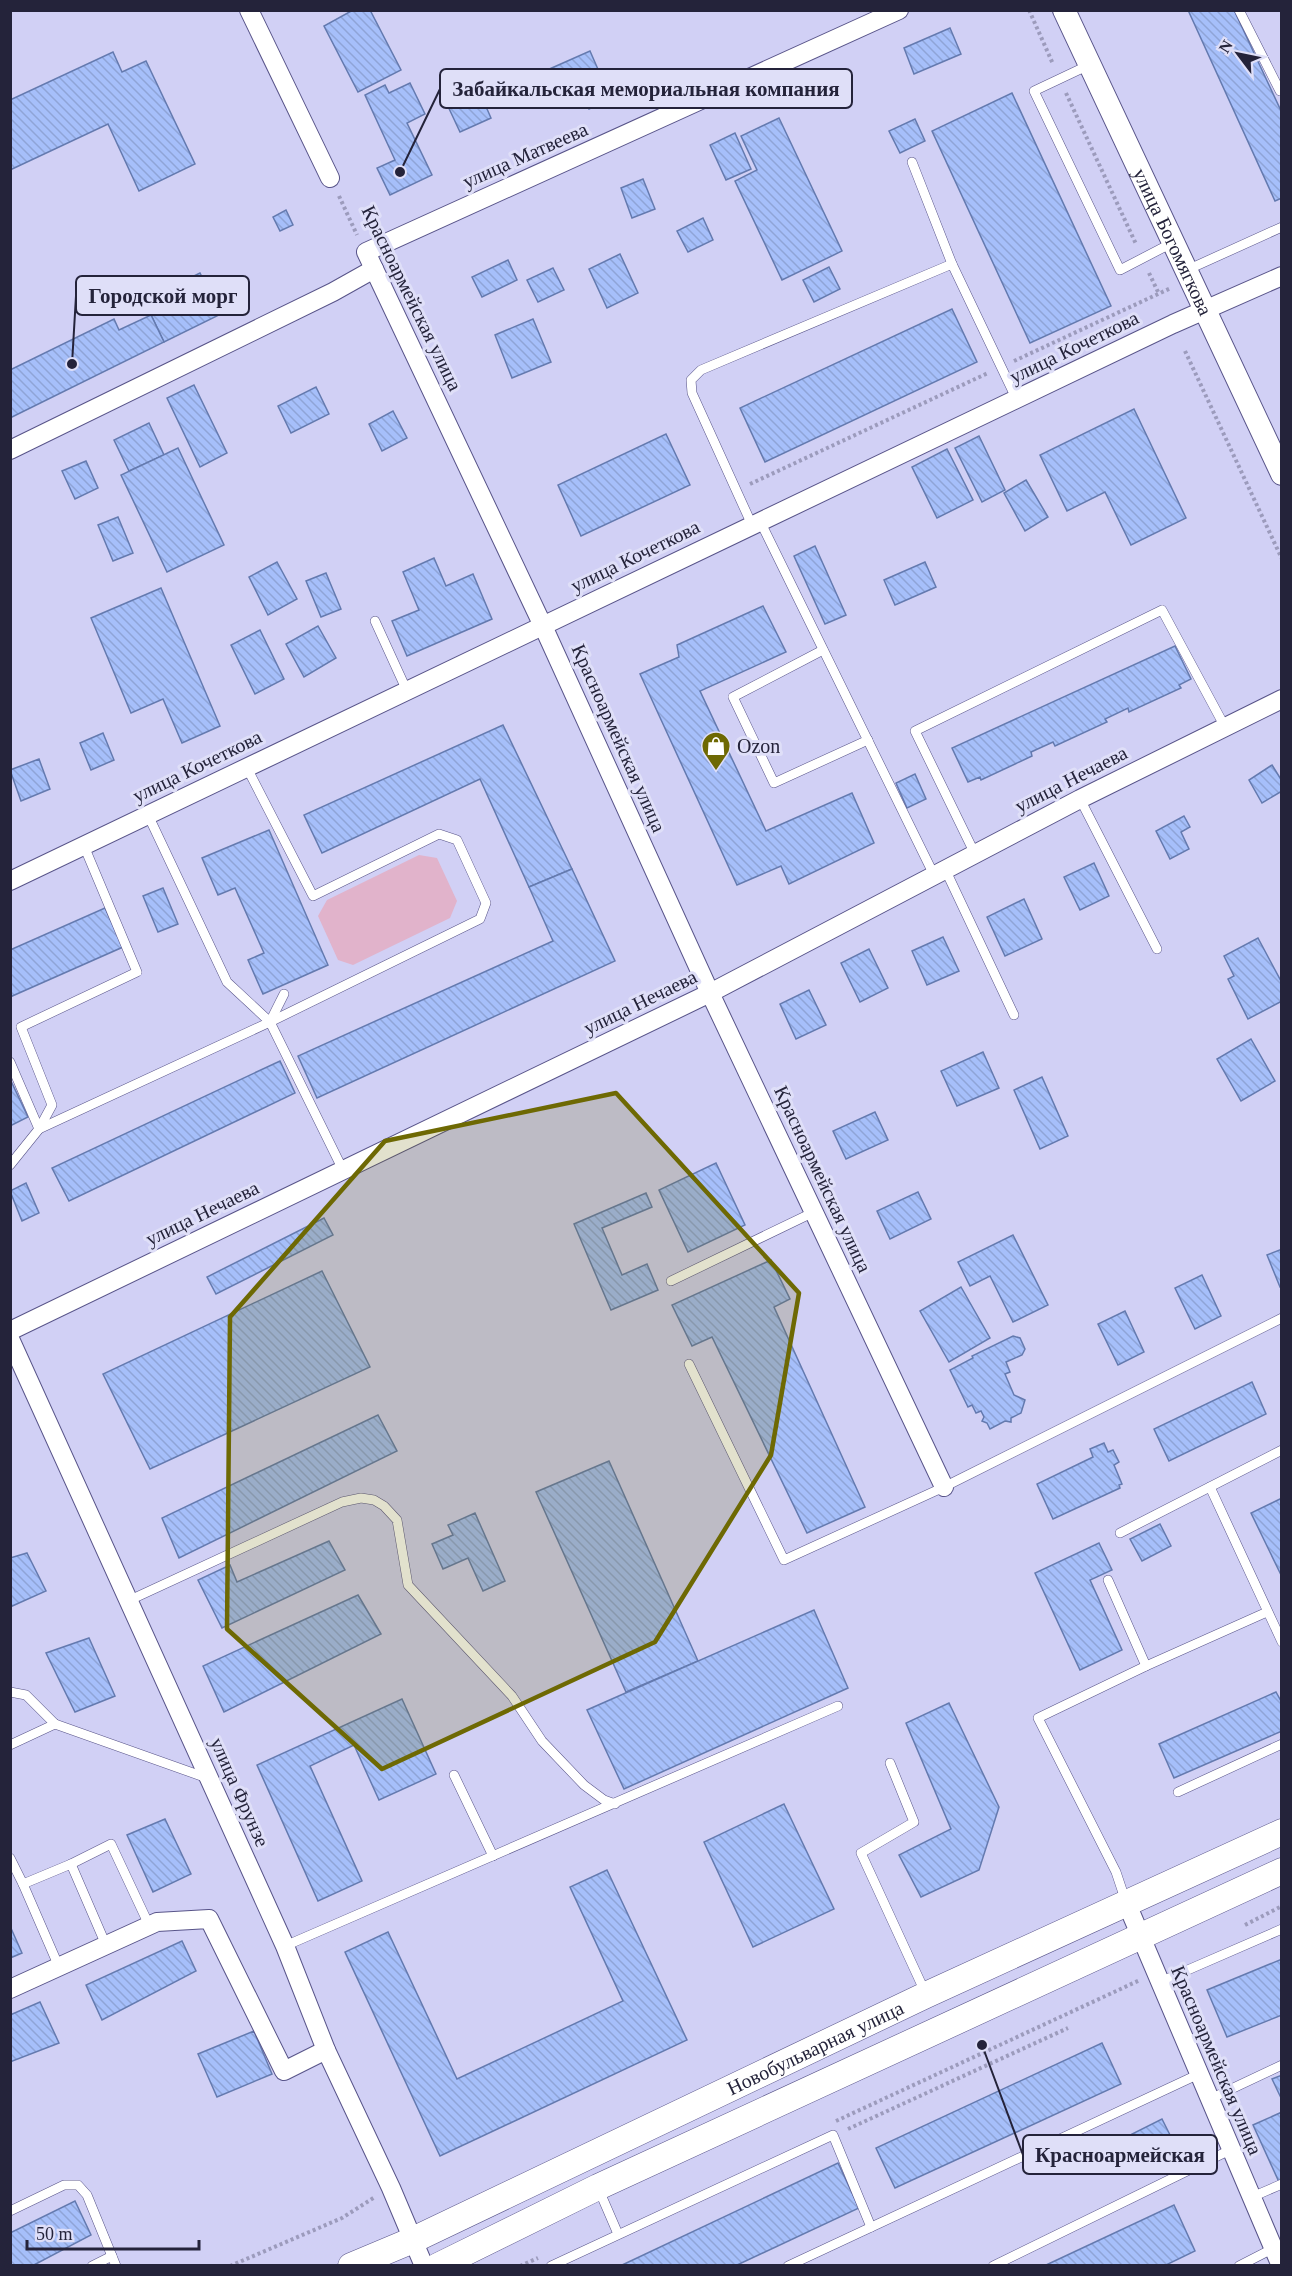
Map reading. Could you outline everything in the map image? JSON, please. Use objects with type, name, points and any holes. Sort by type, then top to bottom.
[{"type":"main road","name":"Новобульварная улица","points":[[351,2265],[413,2240],[926,1995],[1281,1832]]},
{"type":"main road","name":"Новобульварная улица","points":[[438,2265],[598,2187],[1281,1871]]},
{"type":"street","points":[[249,10],[330,178]]},
{"type":"street","name":"улица Матвеева","points":[[366,252],[899,10]]},
{"type":"street","name":"улица Богомягкова","points":[[1064,10],[1281,474]]},
{"type":"street","name":"Красноармейская улица","points":[[366,252],[543,626],[710,993],[944,1487]]},
{"type":"street","points":[[10,450],[333,292],[374,269]]},
{"type":"street","name":"улица Кочеткова","points":[[10,881],[1203,310],[1281,276]]},
{"type":"street","name":"улица Нечаева","points":[[10,1331],[710,993],[1080,799],[1281,699]]},
{"type":"street","name":"улица Фрунзе","points":[[10,1339],[285,1946],[326,2050],[391,2188],[424,2265]]},
{"type":"street","name":"Красноармейская улица","points":[[1127,1904],[1281,2265]]},
{"type":"street","points":[[10,1989],[157,1922],[209,1919],[284,2071],[326,2050]]},
{"type":"lane","points":[[1239,10],[1281,90]]},
{"type":"lane","points":[[1089,65],[1034,92],[1120,270],[1172,243]]},
{"type":"lane","points":[[912,162],[952,264],[1017,400]]},
{"type":"lane","points":[[1185,271],[1281,227]]},
{"type":"lane","points":[[952,264],[701,370],[692,380],[692,393],[736,491],[756,523],[1014,1015]]},
{"type":"lane","points":[[975,854],[915,731],[1162,610],[1225,727]]},
{"type":"lane","points":[[375,621],[407,691]]},
{"type":"lane","points":[[823,650],[732,697],[774,783],[868,740]]},
{"type":"lane","points":[[39,1129],[270,1022],[480,918],[486,903],[457,840],[439,834],[313,896],[247,768]]},
{"type":"lane","points":[[1080,799],[1157,949]]},
{"type":"lane","points":[[148,815],[227,982],[270,1022],[343,1170]]},
{"type":"lane","points":[[10,1165],[39,1129],[52,1105],[21,1027],[137,972],[84,846]]},
{"type":"lane","points":[[270,1022],[284,994]]},
{"type":"lane","points":[[10,1062],[39,1129]]},
{"type":"lane","points":[[670,1281],[814,1212]]},
{"type":"lane","points":[[689,1364],[784,1560],[944,1487],[1281,1318]]},
{"type":"lane","points":[[1120,1533],[1281,1450]]},
{"type":"lane","points":[[1210,1487],[1281,1642]]},
{"type":"lane","points":[[130,1600],[342,1502],[361,1498],[374,1500],[384,1506],[397,1520],[408,1585],[512,1696],[542,1741],[584,1785],[604,1800],[615,1804]]},
{"type":"lane","points":[[1108,1580],[1146,1666]]},
{"type":"lane","points":[[1127,1904],[1116,1872],[1038,1718],[1146,1666],[1267,1612]]},
{"type":"lane","points":[[10,1692],[26,1695],[55,1724],[209,1779]]},
{"type":"lane","points":[[285,1946],[838,1706]]},
{"type":"lane","points":[[10,1745],[55,1724]]},
{"type":"lane","points":[[1178,1792],[1281,1744]]},
{"type":"lane","points":[[890,1763],[914,1822],[861,1853],[926,1995]]},
{"type":"lane","points":[[454,1775],[493,1856]]},
{"type":"lane","points":[[23,1884],[111,1844],[149,1925]]},
{"type":"lane","points":[[10,1858],[59,1967]]},
{"type":"lane","points":[[71,1864],[106,1945]]},
{"type":"lane","points":[[1157,1977],[1281,1929]]},
{"type":"lane","points":[[1210,2099],[1281,2065]]},
{"type":"lane","points":[[791,2265],[1199,2074]]},
{"type":"lane","points":[[551,2265],[565,2263],[618,2234],[833,2136],[871,2227]]},
{"type":"lane","points":[[993,2265],[1232,2149]]},
{"type":"lane","points":[[1252,2197],[1281,2184]]},
{"type":"lane","points":[[10,2211],[64,2185],[78,2185],[87,2195],[114,2261],[92,2265]]},
{"type":"lane","points":[[598,2187],[618,2234]]},
{"type":"lane","points":[[1239,2265],[1274,2248]]},
{"type":"path","points":[[736,491],[1159,294],[1029,10]]},
{"type":"path","name":"Красноармейская улица","points":[[330,178],[366,252]]},
{"type":"path","points":[[1185,351],[1281,559]]},
{"type":"path","points":[[1239,1928],[1281,1906]]},
{"type":"path","points":[[833,2122],[1157,1977]]},
{"type":"path","points":[[833,2136],[1068,2028]]},
{"type":"path","points":[[230,2265],[342,2218],[391,2188]]},
{"type":"path","points":[[520,2265],[542,2256]]},
{"type":"highlighted area","points":[[616,1093],[799,1293],[771,1455],[655,1642],[382,1769],[227,1629],[230,1317],[385,1141]]},
{"type":"shaded area","points":[[419,855],[437,858],[457,901],[450,918],[353,965],[338,960],[318,916],[327,900]]},
{"type":"building","points":[[353,10],[370,10],[401,70],[358,92],[324,26]]},
{"type":"building","points":[[1188,10],[1234,10],[1282,113],[1282,198],[1275,201]]},
{"type":"building","points":[[950,28],[961,54],[914,74],[904,48]]},
{"type":"building","points":[[590,51],[611,99],[589,109],[582,93],[559,104],[545,71]]},
{"type":"building","points":[[113,52],[122,72],[146,61],[195,164],[139,191],[108,124],[10,170],[10,100]]},
{"type":"building","points":[[410,83],[425,114],[407,123],[432,175],[390,195],[377,168],[395,160],[365,95],[385,85],[389,93]]},
{"type":"building","points":[[477,86],[491,118],[460,132],[445,100]]},
{"type":"building","points":[[1012,93],[1111,306],[1030,343],[932,131]]},
{"type":"building","points":[[779,118],[842,251],[782,280],[735,181],[757,170],[741,136]]},
{"type":"building","points":[[915,119],[925,141],[900,153],[889,131]]},
{"type":"building","points":[[735,133],[751,169],[726,180],[710,145]]},
{"type":"building","points":[[643,179],[655,209],[632,218],[621,188]]},
{"type":"building","points":[[286,210],[293,225],[280,231],[273,217]]},
{"type":"building","points":[[703,218],[713,240],[688,252],[677,231]]},
{"type":"building","points":[[620,254],[638,293],[607,308],[589,269]]},
{"type":"building","points":[[508,260],[517,280],[482,297],[472,277]]},
{"type":"building","points":[[829,267],[840,289],[814,302],[803,280]]},
{"type":"building","points":[[553,268],[564,290],[538,302],[527,280]]},
{"type":"building","points":[[200,273],[221,314],[164,342],[144,300]]},
{"type":"building","points":[[952,309],[977,362],[765,462],[740,408]]},
{"type":"building","points":[[151,315],[164,342],[10,418],[10,370],[114,319],[119,330]]},
{"type":"building","points":[[533,319],[551,362],[512,378],[495,335]]},
{"type":"building","points":[[194,385],[227,453],[200,467],[167,398]]},
{"type":"building","points":[[316,387],[329,414],[291,433],[278,406]]},
{"type":"building","points":[[1134,409],[1186,518],[1131,545],[1105,492],[1067,511],[1040,455]]},
{"type":"building","points":[[393,411],[407,438],[382,451],[369,424]]},
{"type":"building","points":[[149,423],[164,455],[129,471],[114,440]]},
{"type":"building","points":[[666,434],[690,485],[581,536],[558,485]]},
{"type":"building","points":[[979,436],[1005,490],[982,502],[955,448]]},
{"type":"building","points":[[178,448],[224,545],[167,572],[121,475]]},
{"type":"building","points":[[947,449],[973,500],[937,518],[912,467]]},
{"type":"building","points":[[86,461],[98,488],[75,499],[62,471]]},
{"type":"building","points":[[1026,480],[1048,517],[1025,531],[1004,493]]},
{"type":"building","points":[[118,517],[133,553],[113,561],[98,525]]},
{"type":"building","points":[[815,546],[846,615],[825,624],[794,556]]},
{"type":"building","points":[[434,558],[446,586],[473,574],[492,619],[407,656],[392,621],[419,610],[403,572]]},
{"type":"building","points":[[277,562],[297,599],[268,615],[249,577]]},
{"type":"building","points":[[925,562],[936,587],[895,605],[884,580]]},
{"type":"building","points":[[326,573],[341,609],[321,617],[306,581]]},
{"type":"building","points":[[161,588],[220,726],[182,743],[163,699],[131,713],[91,618]]},
{"type":"building","points":[[763,606],[786,652],[700,691],[766,831],[852,793],[874,843],[789,884],[781,866],[737,885],[640,674],[679,657],[677,645]]},
{"type":"building","points":[[318,626],[336,658],[304,677],[286,644]]},
{"type":"building","points":[[260,630],[284,679],[255,694],[231,645]]},
{"type":"building","points":[[1175,646],[1191,679],[1179,685],[1181,688],[1129,712],[1128,708],[1105,719],[1107,722],[1055,746],[1053,742],[1031,752],[1032,756],[981,780],[980,777],[968,782],[952,748]]},
{"type":"building","points":[[503,725],[572,869],[529,887],[480,779],[322,853],[304,815]]},
{"type":"building","points":[[103,733],[114,760],[91,770],[80,743]]},
{"type":"building","points":[[39,759],[50,789],[21,801],[10,770]]},
{"type":"building","points":[[1272,765],[1282,781],[1282,791],[1262,803],[1249,780]]},
{"type":"building","points":[[915,774],[926,799],[907,808],[896,783]]},
{"type":"building","points":[[1184,816],[1190,827],[1181,832],[1189,849],[1170,859],[1156,831]]},
{"type":"building","points":[[269,830],[328,965],[263,994],[248,960],[264,953],[235,888],[218,895],[202,858]]},
{"type":"building","points":[[1094,863],[1109,896],[1080,910],[1064,877]]},
{"type":"building","points":[[572,869],[615,961],[317,1098],[298,1056],[553,941],[529,887]]},
{"type":"building","points":[[163,888],[178,924],[158,932],[143,896]]},
{"type":"building","points":[[1024,899],[1042,939],[1005,956],[987,917]]},
{"type":"building","points":[[105,908],[123,947],[10,997],[10,950]]},
{"type":"building","points":[[943,937],[959,971],[927,985],[912,951]]},
{"type":"building","points":[[1258,938],[1282,983],[1282,1001],[1248,1019],[1228,979],[1234,976],[1224,956]]},
{"type":"building","points":[[869,949],[888,988],[860,1002],[841,963]]},
{"type":"building","points":[[809,990],[826,1025],[796,1039],[780,1004]]},
{"type":"building","points":[[1251,1039],[1275,1081],[1241,1101],[1217,1059]]},
{"type":"building","points":[[983,1052],[999,1088],[957,1106],[941,1071]]},
{"type":"building","points":[[280,1061],[295,1093],[69,1201],[52,1168]]},
{"type":"building","points":[[1042,1077],[1068,1136],[1040,1149],[1014,1090]]},
{"type":"building","points":[[10,1079],[28,1117],[10,1126]]},
{"type":"building","points":[[875,1112],[888,1140],[846,1159],[833,1131]]},
{"type":"building","points":[[716,1163],[745,1225],[688,1252],[659,1190]]},
{"type":"building","points":[[26,1183],[39,1213],[22,1221],[10,1191]]},
{"type":"building","points":[[918,1192],[931,1219],[890,1239],[877,1211]]},
{"type":"building","points":[[646,1193],[652,1207],[602,1228],[622,1275],[647,1264],[658,1290],[611,1310],[574,1224]]},
{"type":"building","points":[[324,1218],[333,1235],[216,1294],[207,1277]]},
{"type":"building","points":[[1013,1235],[1048,1305],[1013,1322],[990,1276],[970,1286],[958,1262]]},
{"type":"building","points":[[1282,1249],[1282,1286],[1280,1287],[1267,1255]]},
{"type":"building","points":[[771,1260],[790,1299],[774,1307],[865,1507],[807,1533],[712,1337],[692,1346],[672,1305]]},
{"type":"building","points":[[322,1271],[370,1367],[150,1469],[103,1374]]},
{"type":"building","points":[[1202,1275],[1221,1316],[1195,1329],[1175,1288]]},
{"type":"building","points":[[961,1287],[990,1338],[949,1362],[920,1311]]},
{"type":"building","points":[[1125,1311],[1144,1352],[1118,1365],[1098,1324]]},
{"type":"building","points":[[1013,1336],[1020,1338],[1025,1349],[1022,1355],[1006,1362],[1010,1372],[1005,1374],[1014,1395],[1025,1400],[1021,1413],[1011,1418],[1011,1422],[1005,1421],[990,1429],[987,1423],[982,1421],[984,1417],[981,1411],[976,1413],[972,1405],[968,1407],[950,1370],[973,1358],[972,1356]]},
{"type":"building","points":[[1252,1382],[1266,1414],[1169,1461],[1154,1429]]},
{"type":"building","points":[[378,1415],[397,1451],[179,1558],[162,1518]]},
{"type":"building","points":[[1104,1443],[1108,1452],[1113,1450],[1119,1462],[1114,1465],[1122,1484],[1119,1485],[1120,1488],[1053,1519],[1037,1484],[1093,1457],[1090,1449]]},
{"type":"building","points":[[609,1461],[698,1661],[626,1692],[536,1492]]},
{"type":"building","points":[[1282,1498],[1282,1577],[1251,1513]]},
{"type":"building","points":[[475,1513],[505,1581],[483,1591],[468,1558],[443,1569],[432,1544],[453,1535],[448,1525]]},
{"type":"building","points":[[1160,1524],[1171,1546],[1142,1561],[1130,1539]]},
{"type":"building","points":[[329,1541],[345,1570],[222,1628],[198,1580],[230,1565],[237,1582]]},
{"type":"building","points":[[1099,1543],[1112,1570],[1090,1580],[1122,1650],[1080,1670],[1035,1573]]},
{"type":"building","points":[[27,1553],[46,1591],[10,1607],[10,1558]]},
{"type":"building","points":[[358,1595],[381,1634],[224,1712],[203,1666]]},
{"type":"building","points":[[814,1610],[848,1688],[624,1789],[587,1710]]},
{"type":"building","points":[[89,1638],[115,1696],[75,1712],[46,1653]]},
{"type":"building","points":[[1276,1692],[1282,1703],[1282,1731],[1174,1778],[1159,1744]]},
{"type":"building","points":[[402,1699],[436,1774],[379,1800],[354,1745],[310,1766],[362,1881],[318,1901],[257,1765]]},
{"type":"building","points":[[949,1703],[999,1807],[979,1870],[921,1897],[899,1855],[951,1829],[906,1723]]},
{"type":"building","points":[[784,1804],[834,1909],[753,1947],[704,1842]]},
{"type":"building","points":[[165,1819],[191,1874],[153,1892],[127,1835]]},
{"type":"building","points":[[607,1870],[687,2040],[440,2156],[345,1952],[388,1932],[457,2079],[623,2001],[570,1887]]},
{"type":"building","points":[[10,1926],[22,1953],[10,1958]]},
{"type":"building","points":[[182,1941],[196,1971],[102,2020],[86,1985]]},
{"type":"building","points":[[1282,1959],[1282,2015],[1227,2037],[1207,1990]]},
{"type":"building","points":[[40,2002],[59,2043],[10,2062],[10,2015]]},
{"type":"building","points":[[254,2031],[272,2074],[217,2097],[198,2054]]},
{"type":"building","points":[[1102,2043],[1121,2084],[895,2188],[876,2148]]},
{"type":"building","points":[[1282,2075],[1282,2100],[1272,2079]]},
{"type":"building","points":[[1282,2112],[1282,2181],[1279,2182],[1253,2125]]},
{"type":"building","points":[[1162,2119],[1179,2153],[1149,2168],[1132,2134]]},
{"type":"building","points":[[838,2163],[859,2208],[735,2266],[620,2266]]},
{"type":"building","points":[[75,2201],[91,2235],[32,2266],[10,2266],[10,2233]]},
{"type":"building","points":[[1174,2205],[1195,2251],[1164,2266],[1044,2266]]},
{"type":"place","name":"Забайкальская мемориальная компания","points":[[400,172]]},
{"type":"place","name":"Городской морг","points":[[72,364]]},
{"type":"place","name":"Ozon","points":[[716,772]]},
{"type":"place","name":"Красноармейская","points":[[982,2045]]}]
